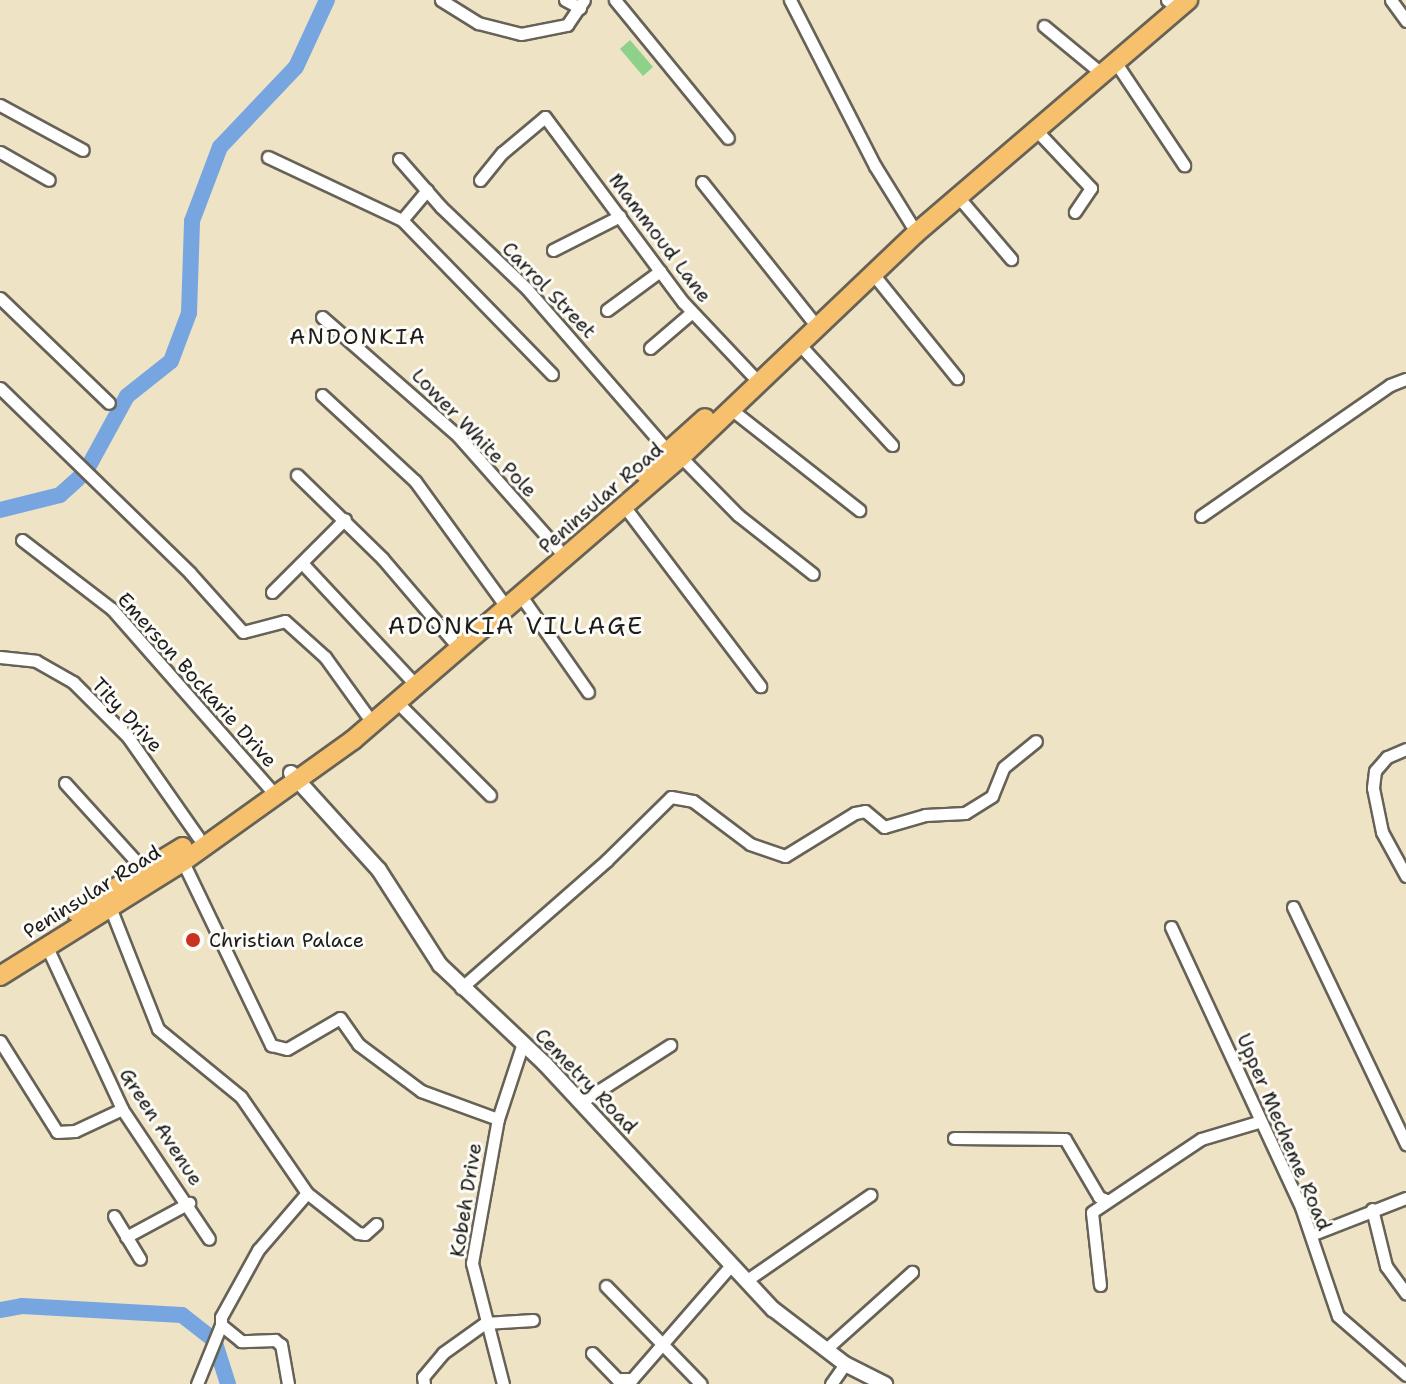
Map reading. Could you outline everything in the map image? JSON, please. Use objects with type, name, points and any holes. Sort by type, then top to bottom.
[{"type":"main road","name":"Peninsular Road","points":[[0,976],[107,901],[144,870],[180,856],[198,837],[269,788],[295,777],[558,549],[674,452],[732,410],[873,274],[1116,63],[1174,0]]},
{"type":"main road","name":"Peninsular Road","points":[[0,962],[180,856],[398,703],[624,506],[752,375],[911,224],[1174,0]]},
{"type":"street","points":[[441,0],[478,23],[521,34],[550,32],[572,20],[582,4],[565,0]]},
{"type":"street","points":[[615,0],[728,138]]},
{"type":"street","points":[[790,0],[875,166],[911,224]]},
{"type":"street","points":[[1391,0],[1406,21]]},
{"type":"street","points":[[1044,26],[1095,68]]},
{"type":"street","points":[[1116,63],[1184,165]]},
{"type":"street","points":[[0,105],[83,150]]},
{"type":"street","name":"Mammoud Lane","points":[[480,180],[502,153],[545,117],[692,312],[752,375]]},
{"type":"street","points":[[1038,132],[1091,188],[1075,212]]},
{"type":"street","points":[[0,152],[49,180]]},
{"type":"street","points":[[268,157],[402,220],[552,374]]},
{"type":"street","name":"Carrol Street","points":[[399,159],[527,289],[674,452],[738,515],[813,574]]},
{"type":"street","points":[[702,182],[811,319]]},
{"type":"street","points":[[402,220],[427,190]]},
{"type":"street","points":[[960,199],[1011,259]]},
{"type":"street","points":[[553,250],[620,216]]},
{"type":"street","points":[[607,310],[660,271]]},
{"type":"street","points":[[873,274],[957,378]]},
{"type":"street","points":[[0,298],[109,403]]},
{"type":"street","points":[[650,348],[692,312]]},
{"type":"street","name":"Lower White Pole","points":[[322,317],[458,436],[558,549]]},
{"type":"street","points":[[800,345],[892,445]]},
{"type":"street","points":[[1201,516],[1390,385],[1406,379]]},
{"type":"street","points":[[0,388],[190,573],[243,632],[285,621],[325,657],[366,714]]},
{"type":"street","points":[[322,395],[415,481],[501,600]]},
{"type":"street","points":[[732,410],[859,510]]},
{"type":"street","points":[[297,475],[345,519],[453,641]]},
{"type":"street","points":[[624,506],[760,686]]},
{"type":"street","points":[[272,592],[345,519]]},
{"type":"street","name":"Emerson Bockarie Drive","points":[[22,540],[112,609],[269,788]]},
{"type":"street","points":[[302,563],[410,679]]},
{"type":"street","points":[[521,596],[588,692]]},
{"type":"street","name":"Tity Drive","points":[[0,657],[36,661],[73,682],[128,737],[198,837]]},
{"type":"street","points":[[398,703],[490,795]]},
{"type":"street","points":[[461,988],[598,869],[671,797],[693,801],[750,844],[785,856],[855,813],[872,814],[884,827],[925,815],[965,813],[992,796],[1004,767],[1036,741]]},
{"type":"street","points":[[1406,749],[1387,757],[1375,771],[1374,802],[1382,832],[1406,876]]},
{"type":"street","name":"Cemetry Road","points":[[295,777],[379,870],[417,936],[461,988],[523,1043],[581,1102],[790,1326],[845,1364],[885,1384]]},
{"type":"street","points":[[65,783],[144,870]]},
{"type":"street","points":[[180,856],[271,1045],[287,1049],[340,1018],[358,1044],[421,1091],[498,1119]]},
{"type":"street","points":[[107,901],[158,1029],[241,1097],[307,1193],[358,1233],[365,1234],[376,1224]]},
{"type":"street","points":[[1293,907],[1406,1144]]},
{"type":"street","name":"Upper Mecheme Road","points":[[1171,927],[1311,1235],[1338,1316],[1406,1375]]},
{"type":"street","name":"Green Avenue","points":[[46,945],[122,1109],[189,1203],[209,1239]]},
{"type":"street","points":[[0,1041],[53,1129],[67,1134],[122,1109]]},
{"type":"street","name":"Kobeh Drive","points":[[503,1384],[472,1263],[498,1119],[523,1043]]},
{"type":"street","points":[[581,1102],[670,1045]]},
{"type":"street","points":[[1100,1285],[1092,1212],[1201,1139],[1258,1122]]},
{"type":"street","points":[[954,1138],[1065,1139],[1106,1200]]},
{"type":"street","points":[[197,1384],[225,1307],[258,1250],[307,1193]]},
{"type":"street","points":[[747,1280],[870,1195]]},
{"type":"street","points":[[1311,1235],[1406,1198]]},
{"type":"street","points":[[126,1237],[189,1203]]},
{"type":"street","points":[[1372,1209],[1386,1266],[1406,1294]]},
{"type":"street","points":[[114,1216],[140,1259]]},
{"type":"street","points":[[592,1353],[625,1383],[732,1264]]},
{"type":"street","points":[[825,1350],[912,1272]]},
{"type":"street","points":[[606,1286],[660,1347],[701,1384]]},
{"type":"street","points":[[424,1384],[423,1377],[443,1353],[485,1323],[533,1320]]},
{"type":"street","points":[[219,1328],[241,1341],[275,1340],[288,1384]]},
{"type":"street","points":[[831,1384],[845,1364]]},
{"type":"green space","points":[[630,40],[653,67],[643,76],[620,49]]},
{"type":"waterway","points":[[86,471],[127,396],[171,361],[189,313],[192,221],[220,147],[296,67],[327,0]]},
{"type":"waterway","points":[[0,510],[60,495],[79,478]]},
{"type":"waterway","points":[[0,1310],[22,1306],[182,1315],[214,1340],[228,1384]]},
{"type":"place","name":"Christian Palace","points":[[193,940]]},
{"type":"district","name":"ANDONKIA","points":[[358,337]]},
{"type":"district","name":"ADONKIA VILLAGE","points":[[516,627]]}]
